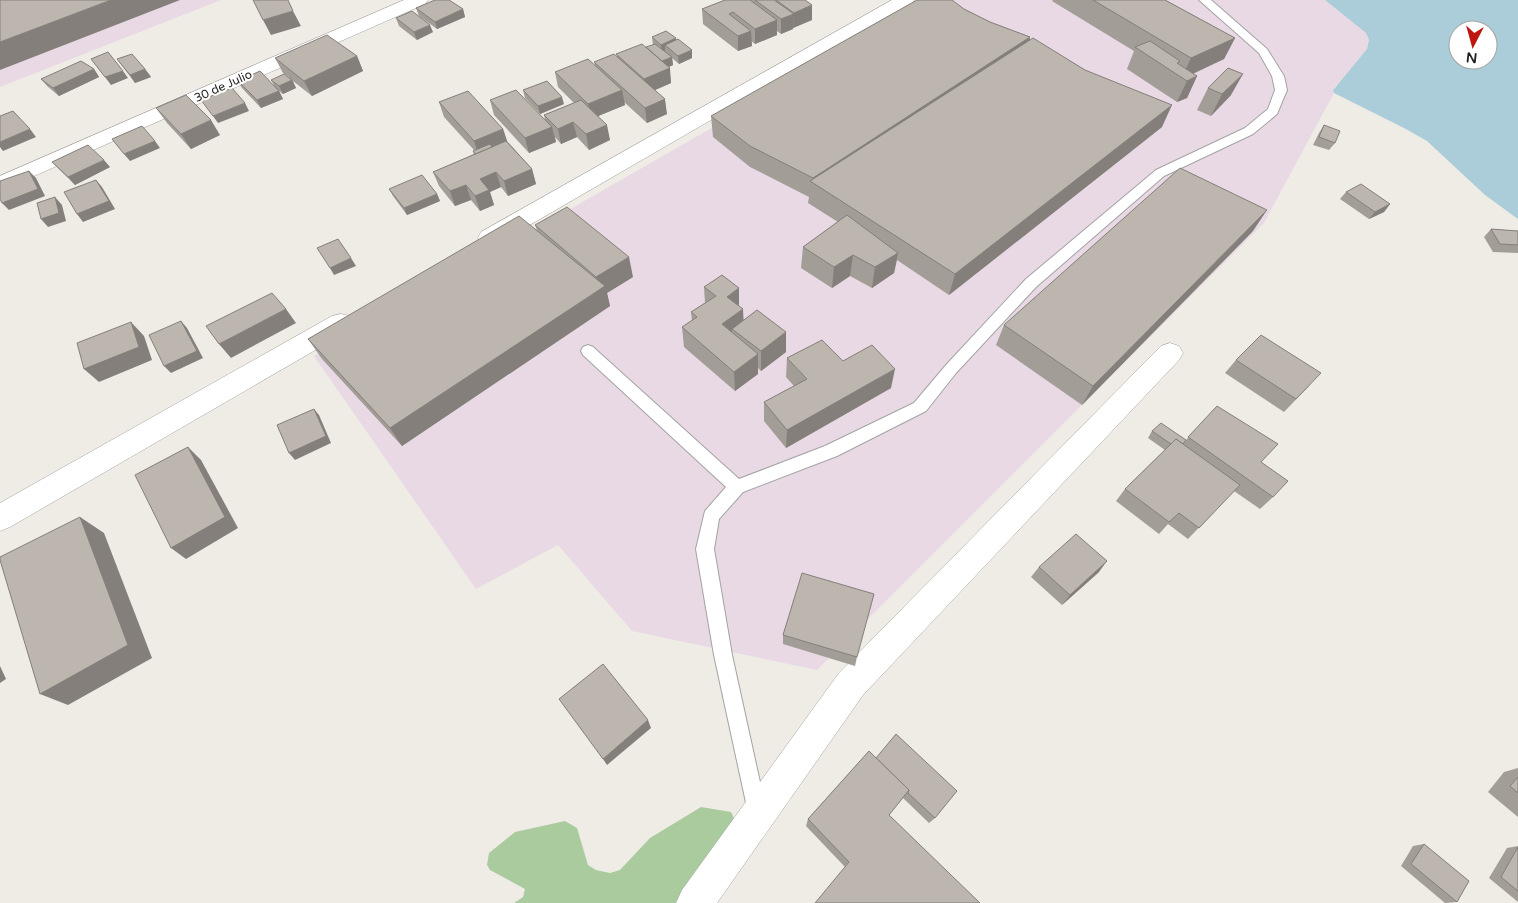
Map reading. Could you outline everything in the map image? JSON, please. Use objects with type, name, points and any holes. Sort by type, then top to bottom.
[{"type":"street","name":"30 de Julio","points":[[0,184],[418,0]]},
{"type":"street","points":[[474,247],[905,0]]},
{"type":"street","points":[[0,518],[362,311]]},
{"type":"street","points":[[696,903],[851,684],[1170,353]]},
{"type":"lane","points":[[757,816],[723,655],[705,550],[711,516],[737,487],[832,451],[920,407],[951,369],[1031,284],[1160,173],[1249,131],[1273,111],[1281,90],[1278,76],[1263,51],[1204,0]]},
{"type":"lane","points":[[588,350],[737,487]]},
{"type":"shaded area","points":[[0,0],[221,0],[0,87]]},
{"type":"shaded area","points":[[935,0],[1325,0],[1366,33],[1369,40],[1367,49],[1333,89],[1334,93],[1264,223],[817,670],[632,631],[558,545],[476,589],[314,356]]},
{"type":"green space","points":[[701,807],[731,812],[737,825],[679,903],[514,903],[523,897],[525,889],[490,870],[487,865],[489,853],[515,832],[565,821],[577,828],[588,865],[596,870],[610,873],[620,870],[650,838]]},
{"type":"water","points":[[1325,0],[1518,0],[1518,219],[1485,195],[1427,141],[1334,93],[1333,90],[1367,49],[1369,40],[1366,33]]},
{"type":"building","points":[[0,0],[111,0],[0,42]]},
{"type":"building","points":[[253,0],[288,0],[293,11],[263,20]]},
{"type":"building","points":[[435,0],[449,0],[463,9],[435,22],[416,8]]},
{"type":"building","points":[[725,0],[750,0],[777,20],[755,29],[733,12],[729,14],[751,31],[738,36],[702,9]]},
{"type":"building","points":[[755,0],[774,0],[794,14],[781,19]]},
{"type":"building","points":[[776,0],[805,0],[812,5],[794,13]]},
{"type":"building","points":[[917,0],[952,0],[964,9],[990,22],[1030,37],[813,178],[750,146],[711,116]]},
{"type":"building","points":[[1093,0],[1165,0],[1235,38],[1191,58]]},
{"type":"building","points":[[412,11],[430,25],[414,32],[396,18]]},
{"type":"building","points":[[666,31],[676,38],[661,45],[652,37]]},
{"type":"building","points":[[327,35],[357,56],[304,81],[275,58]]},
{"type":"building","points":[[1033,38],[1085,70],[1172,105],[955,274],[810,181]]},
{"type":"building","points":[[678,39],[692,50],[678,56],[665,45]]},
{"type":"building","points":[[1150,41],[1180,61],[1177,63],[1197,76],[1187,81],[1135,47]]},
{"type":"building","points":[[642,44],[670,68],[644,79],[616,54]]},
{"type":"building","points":[[655,44],[672,57],[662,61],[646,47]]},
{"type":"building","points":[[108,52],[123,71],[105,77],[91,59]]},
{"type":"building","points":[[132,54],[145,69],[130,75],[117,59]]},
{"type":"building","points":[[614,54],[665,99],[645,108],[594,62]]},
{"type":"building","points":[[588,59],[622,90],[588,104],[555,72]]},
{"type":"building","points":[[81,61],[94,69],[53,88],[41,79]]},
{"type":"building","points":[[1228,68],[1243,74],[1222,94],[1208,88]]},
{"type":"building","points":[[260,71],[279,91],[257,100],[238,81]]},
{"type":"building","points":[[284,74],[292,80],[279,86],[271,80]]},
{"type":"building","points":[[547,81],[562,97],[538,106],[523,90]]},
{"type":"building","points":[[232,88],[245,103],[213,116],[201,100]]},
{"type":"building","points":[[516,90],[552,127],[525,138],[490,100]]},
{"type":"building","points":[[468,91],[503,129],[474,141],[439,102]]},
{"type":"building","points":[[186,95],[211,120],[181,134],[156,108]]},
{"type":"building","points":[[581,100],[607,125],[586,134],[573,122],[558,129],[544,115]]},
{"type":"building","points":[[13,111],[30,129],[0,142],[0,116]]},
{"type":"building","points":[[1324,125],[1340,131],[1335,143],[1319,137]]},
{"type":"building","points":[[142,126],[155,141],[124,154],[112,139]]},
{"type":"building","points":[[506,141],[532,169],[504,181],[496,172],[480,179],[489,190],[475,196],[466,185],[450,191],[433,172]]},
{"type":"building","points":[[490,144],[492,147],[475,154],[473,151]]},
{"type":"building","points":[[88,145],[104,160],[68,177],[52,162]]},
{"type":"building","points":[[1180,168],[1267,210],[1093,386],[1004,325]]},
{"type":"building","points":[[29,171],[38,189],[2,203],[0,199],[0,181]]},
{"type":"building","points":[[422,175],[437,194],[404,208],[389,189]]},
{"type":"building","points":[[96,180],[109,201],[77,214],[64,192]]},
{"type":"building","points":[[1361,184],[1390,204],[1375,212],[1346,192]]},
{"type":"building","points":[[55,197],[59,213],[41,219],[37,203]]},
{"type":"building","points":[[567,207],[629,257],[596,277],[535,225]]},
{"type":"building","points":[[847,215],[898,253],[875,267],[853,255],[834,267],[803,247]]},
{"type":"building","points":[[519,216],[605,286],[390,428],[308,339]]},
{"type":"building","points":[[1491,229],[1518,231],[1518,245],[1500,244]]},
{"type":"building","points":[[338,239],[351,258],[330,268],[317,248]]},
{"type":"building","points":[[722,275],[739,288],[727,297],[743,309],[722,324],[758,354],[734,372],[682,327],[697,317],[691,312],[716,296],[704,287]]},
{"type":"building","points":[[272,293],[286,309],[219,344],[206,326]]},
{"type":"building","points":[[757,310],[786,332],[761,351],[732,329]]},
{"type":"building","points":[[181,321],[197,351],[164,366],[149,335]]},
{"type":"building","points":[[131,322],[139,347],[84,369],[77,343]]},
{"type":"building","points":[[1261,335],[1321,373],[1296,399],[1236,360]]},
{"type":"building","points":[[822,340],[843,361],[872,345],[895,369],[787,430],[764,402],[807,379],[787,358]]},
{"type":"building","points":[[1217,406],[1278,444],[1261,462],[1288,481],[1273,497],[1188,437]]},
{"type":"building","points":[[314,409],[326,436],[289,453],[277,425]]},
{"type":"building","points":[[1161,423],[1186,440],[1183,444],[1176,439],[1171,444],[1152,431]]},
{"type":"building","points":[[1176,439],[1240,485],[1199,528],[1179,513],[1169,522],[1125,489]]},
{"type":"building","points":[[188,447],[225,517],[171,548],[135,475]]},
{"type":"building","points":[[80,517],[128,645],[40,694],[0,557]]},
{"type":"building","points":[[1076,534],[1107,561],[1070,595],[1039,567]]},
{"type":"building","points":[[802,573],[874,594],[857,657],[783,635]]},
{"type":"building","points":[[603,664],[648,720],[603,759],[559,699]]},
{"type":"building","points":[[896,734],[957,791],[935,818],[908,793],[909,790],[876,758]]},
{"type":"building","points":[[869,751],[909,790],[889,815],[980,903],[815,903],[849,862],[808,819]]},
{"type":"building","points":[[1518,777],[1518,793],[1510,786]]},
{"type":"building","points":[[1424,844],[1469,881],[1457,902],[1411,864]]},
{"type":"building","points":[[1518,847],[1518,891],[1501,877]]}]
